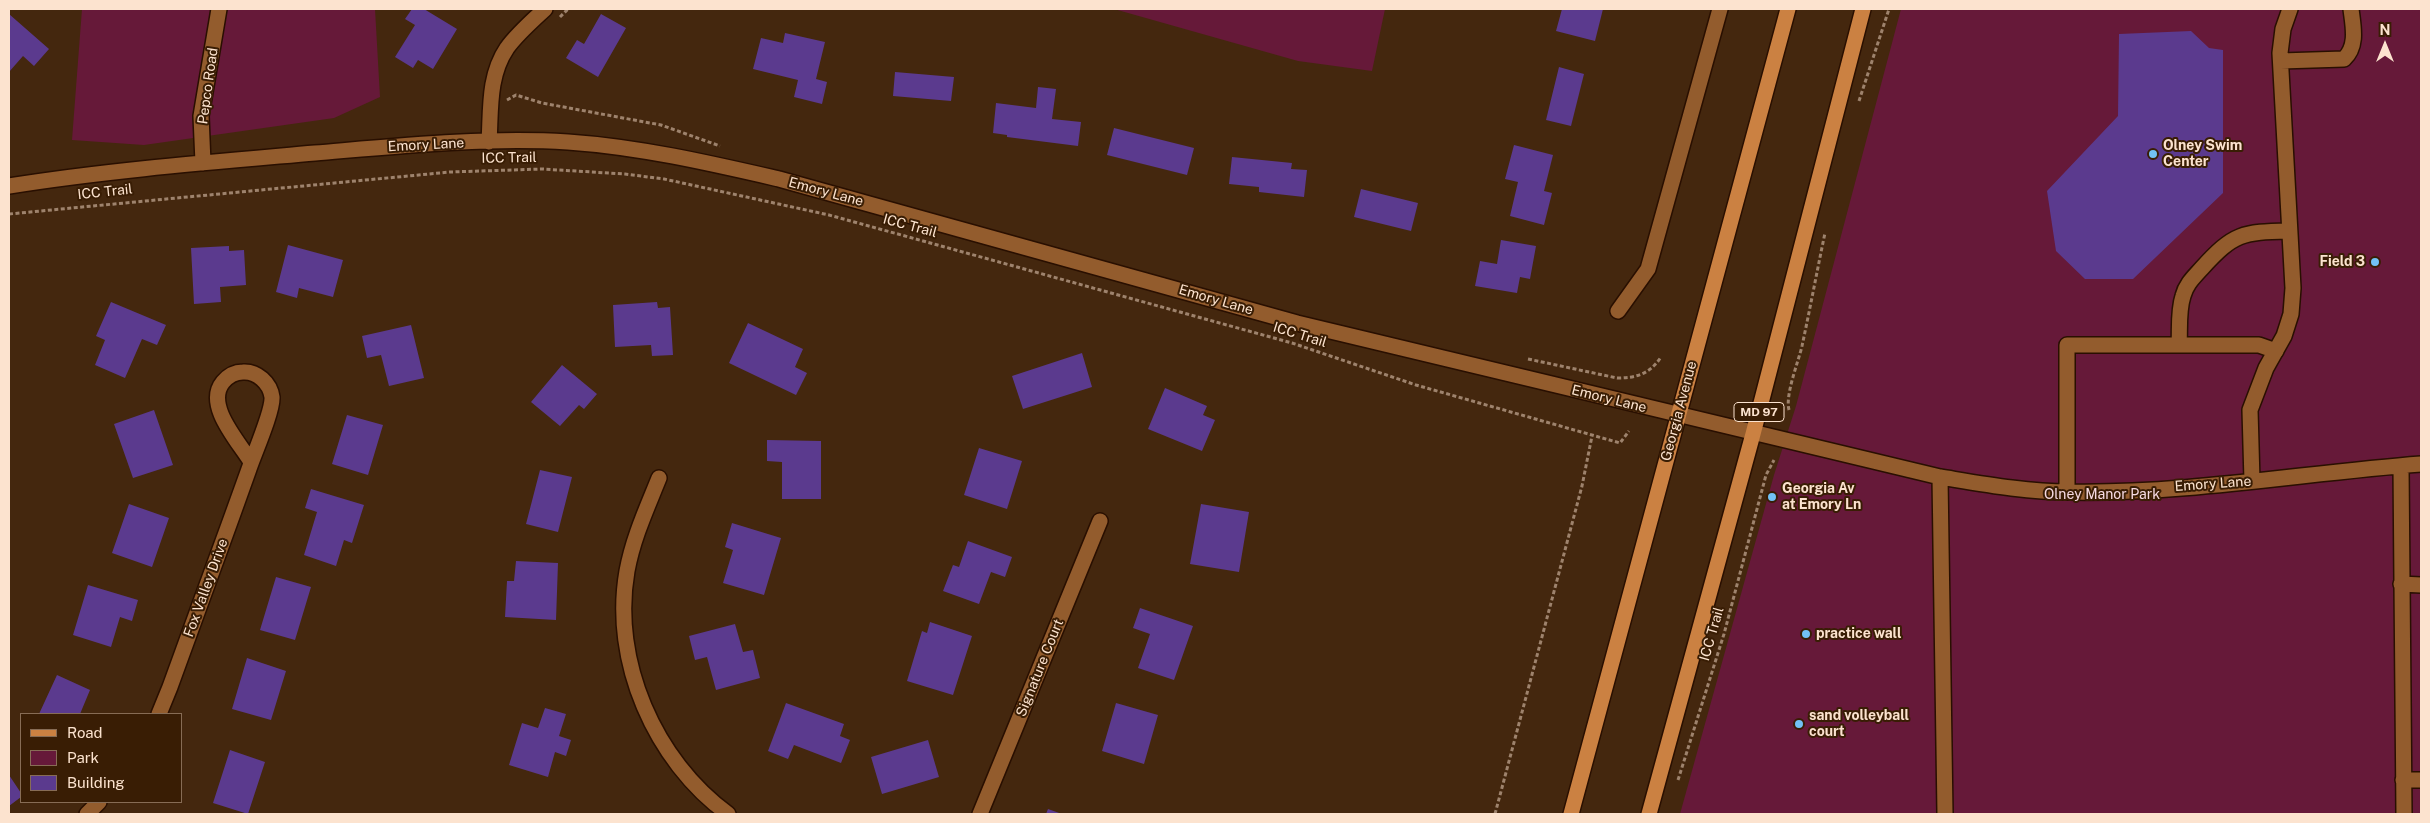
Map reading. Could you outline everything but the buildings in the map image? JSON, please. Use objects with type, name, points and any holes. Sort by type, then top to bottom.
[{"type":"main road","name":"Georgia Avenue","points":[[1572,814],[1788,9]]},
{"type":"main road","name":"MD 97","points":[[1649,814],[1753,434],[1863,9]]},
{"type":"street","name":"Pepco Road","points":[[203,163],[201,116],[219,9]]},
{"type":"street","points":[[489,142],[492,82],[498,64],[508,47],[544,9]]},
{"type":"street","points":[[1618,311],[1648,269],[1720,9]]},
{"type":"street","points":[[2252,481],[2250,410],[2266,368],[2276,351],[2291,314],[2292,288],[2280,62],[2283,29],[2290,9]]},
{"type":"street","points":[[2280,62],[2344,59],[2352,51],[2352,9]]},
{"type":"street","name":"Emory Lane","points":[[9,186],[64,177],[384,148],[489,142],[567,142],[636,149],[705,162],[936,222],[1298,323],[1940,478],[2011,488],[2067,492],[2121,492],[2421,464]]},
{"type":"street","points":[[2179,345],[2180,306],[2183,295],[2188,284],[2223,246],[2245,234],[2289,231]]},
{"type":"street","points":[[2067,492],[2067,345],[2259,345],[2276,351]]},
{"type":"street","name":"Fox Valley Drive","points":[[159,713],[251,462],[272,397],[264,381],[252,373],[241,372],[230,376],[221,384],[217,394],[217,404],[221,415],[251,462]]},
{"type":"street","points":[[2401,466],[2404,814]]},
{"type":"street","points":[[659,478],[637,532],[627,572],[624,612],[628,647],[635,681],[649,717],[668,753],[711,802],[728,814]]},
{"type":"street","points":[[1940,478],[1945,814]]},
{"type":"street","name":"Signature Court","points":[[980,814],[1100,521]]},
{"type":"street","points":[[2401,584],[2421,585]]},
{"type":"street","points":[[2403,780],[2421,780]]},
{"type":"street","points":[[87,814],[98,803]]},
{"type":"path","points":[[556,23],[568,9]]},
{"type":"path","points":[[1857,106],[1888,9]]},
{"type":"path","name":"ICC Trail","points":[[9,214],[450,172],[542,169],[625,174],[664,179],[829,215],[1292,343],[1416,385],[1592,436],[1620,443],[1629,431]]},
{"type":"path","points":[[1789,410],[1788,395],[1802,345],[1827,223]]},
{"type":"path","points":[[1641,375],[1656,366],[1661,357]]},
{"type":"path","points":[[1495,814],[1582,486],[1592,436]]},
{"type":"path","name":"ICC Trail","points":[[1676,788],[1724,634],[1766,475],[1774,460]]},
{"type":"green space","points":[[82,9],[375,9],[380,97],[334,118],[144,145],[72,140]]},
{"type":"green space","points":[[1114,9],[1385,9],[1372,71],[1298,61]]},
{"type":"green space","name":"Olney Manor Park","points":[[1901,9],[2421,9],[2421,814],[1680,814],[1774,475],[1796,406]]},
{"type":"place","name":"Olney Swim Center","points":[[2153,154]]},
{"type":"place","name":"Field 3","points":[[2375,262]]},
{"type":"place","name":"Georgia Av at Emory Ln","points":[[1772,497]]},
{"type":"place","name":"practice wall","points":[[1806,634]]},
{"type":"place","name":"sand volleyball court","points":[[1799,724]]}]
